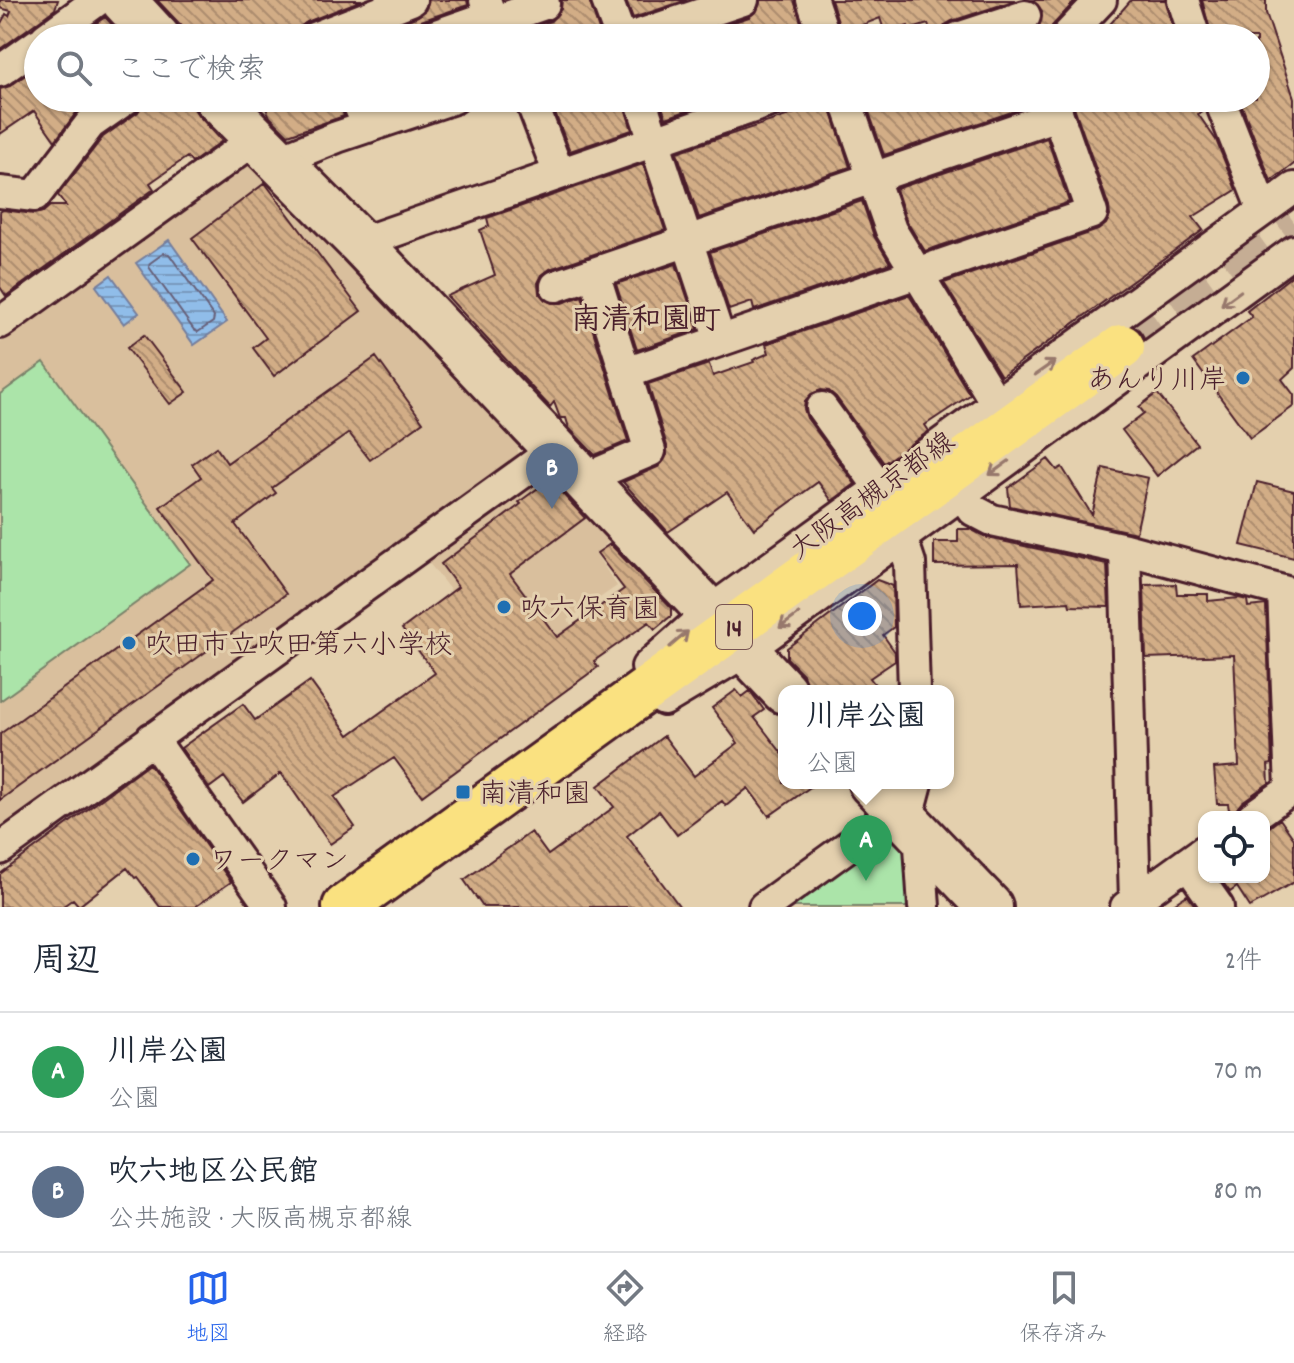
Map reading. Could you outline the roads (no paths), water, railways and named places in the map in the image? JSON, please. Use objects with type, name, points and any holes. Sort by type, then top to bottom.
[{"type":"main road","name":"大阪高槻京都線","points":[[345,907],[1122,347]]},
{"type":"street","points":[[65,24],[98,0]]},
{"type":"street","points":[[123,0],[145,24]]},
{"type":"street","points":[[457,24],[488,8],[493,22],[544,4],[543,0]]},
{"type":"street","points":[[607,0],[616,24]]},
{"type":"street","points":[[672,24],[743,0]]},
{"type":"street","points":[[812,0],[820,24]]},
{"type":"street","points":[[1078,24],[1101,0]]},
{"type":"street","points":[[1183,0],[1191,24]]},
{"type":"street","points":[[353,24],[409,1],[424,24]]},
{"type":"street","points":[[1006,24],[1026,18]]},
{"type":"street","points":[[0,71],[24,54]]},
{"type":"street","points":[[0,192],[35,196],[90,124],[107,112]]},
{"type":"street","points":[[231,112],[360,243],[778,685]]},
{"type":"street","points":[[362,112],[368,127]]},
{"type":"street","points":[[0,323],[269,149],[368,127],[412,112]]},
{"type":"street","points":[[535,112],[559,174]]},
{"type":"street","points":[[645,112],[720,340]]},
{"type":"street","points":[[360,243],[738,112]]},
{"type":"street","points":[[850,112],[891,230],[996,403]]},
{"type":"street","points":[[556,286],[874,178],[1040,112]]},
{"type":"street","points":[[626,373],[1092,213],[1057,112]]},
{"type":"street","points":[[1224,112],[1265,209]]},
{"type":"street","name":"大阪高槻京都線","points":[[728,632],[880,488],[1294,188]]},
{"type":"street","name":"大阪高槻京都線","points":[[728,632],[899,542],[1294,251]]},
{"type":"street","points":[[0,849],[152,738],[569,465],[650,451],[594,273]]},
{"type":"street","points":[[822,408],[880,488]]},
{"type":"street","points":[[962,495],[973,510],[992,520],[1125,549],[1289,592],[1292,788],[1260,811]]},
{"type":"street","points":[[899,542],[910,563],[914,685]]},
{"type":"street","points":[[1125,549],[1130,904]]},
{"type":"street","points":[[152,738],[271,907]]},
{"type":"street","points":[[884,789],[912,802],[990,907]]},
{"type":"street","points":[[764,907],[912,802]]},
{"type":"street","points":[[912,802],[920,846],[924,907]]},
{"type":"street","points":[[1130,904],[1196,857],[1218,907]]},
{"type":"water","points":[[169,240],[227,322],[194,345],[136,263]]},
{"type":"water","points":[[111,275],[139,313],[124,324],[96,286]]},
{"type":"tunnel","points":[[1122,347],[1294,222]]},
{"type":"place","name":"あんり川岸","points":[[1243,378]]},
{"type":"place","name":"吹六地区公民館","points":[[552,509]]},
{"type":"place","name":"吹六保育園","points":[[504,607]]},
{"type":"place","name":"吹田市立吹田第六小学校","points":[[129,643]]},
{"type":"place","name":"南清和園","points":[[463,792]]},
{"type":"place","name":"ワークマン","points":[[193,859]]},
{"type":"place","name":"川岸公園","points":[[866,881]]},
{"type":"district","name":"南清和園町","points":[[646,318]]}]
